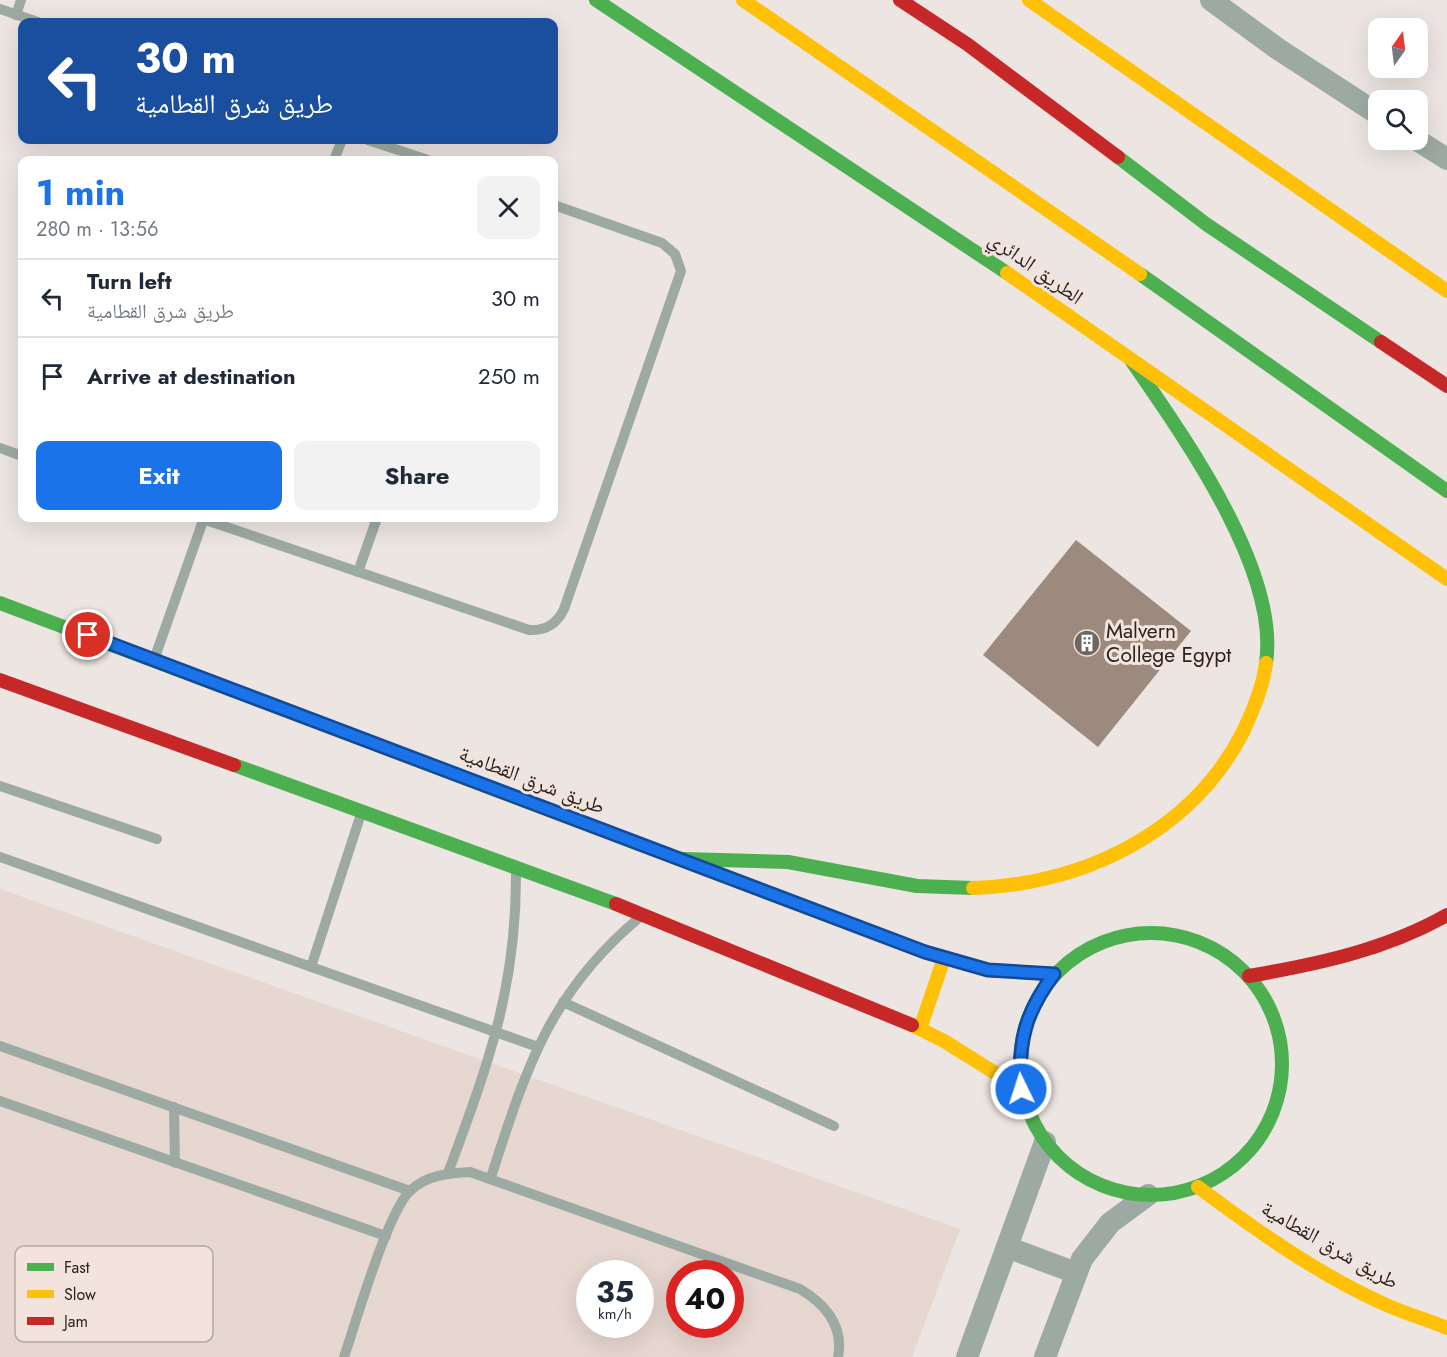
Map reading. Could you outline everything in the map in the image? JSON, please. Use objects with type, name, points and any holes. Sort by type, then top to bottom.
[{"type":"main road","name":"الطريق الدائري","points":[[596,0],[945,230],[1447,579]]},
{"type":"main road","points":[[743,0],[1047,209],[1447,491]]},
{"type":"main road","points":[[900,0],[967,44],[1206,224],[1447,386]]},
{"type":"main road","points":[[1029,0],[1447,291]]},
{"type":"main road","points":[[1396,254],[1447,276]]},
{"type":"main road","points":[[684,859],[804,864],[903,884],[956,889],[1012,885],[1066,874],[1124,850],[1167,824],[1202,794],[1234,751],[1255,705],[1264,672],[1268,639],[1259,589],[1241,540],[1194,452],[1131,360]]},
{"type":"main road","name":"طريق شرق القطامية","points":[[0,603],[944,958],[988,970],[1054,974]]},
{"type":"main road","points":[[0,680],[644,914],[920,1029],[1021,1089]]},
{"type":"main road","points":[[1249,976],[1322,964],[1359,954],[1447,915]]},
{"type":"main road","points":[[1151,932],[1196,941],[1221,952],[1249,976],[1270,1005],[1281,1040],[1282,1077],[1274,1112],[1256,1143],[1230,1169],[1198,1187],[1173,1193],[1148,1195],[1124,1192],[1101,1185],[1080,1174],[1061,1160],[1034,1125],[1021,1089],[1019,1058],[1024,1028],[1035,999],[1054,974],[1082,951],[1107,940],[1151,932]]},
{"type":"main road","points":[[920,1029],[944,958]]},
{"type":"main road","name":"طريق شرق القطامية","points":[[1198,1187],[1268,1237],[1328,1274],[1382,1302],[1447,1328]]},
{"type":"street","points":[[1211,0],[1278,49],[1368,108]]},
{"type":"street","points":[[1428,147],[1447,159]]},
{"type":"street","points":[[968,1357],[1045,1142]]},
{"type":"street","points":[[1045,1357],[1076,1273],[1094,1240],[1110,1223],[1148,1195]]},
{"type":"street","points":[[1007,1247],[1076,1273]]},
{"type":"lane","points":[[16,15],[21,0]]},
{"type":"lane","points":[[0,9],[25,18]]},
{"type":"lane","points":[[380,144],[416,156]]},
{"type":"lane","points":[[214,522],[529,630],[544,629],[560,617],[681,271],[675,254],[662,243],[558,206]]},
{"type":"lane","points":[[0,448],[18,455]]},
{"type":"lane","points":[[154,660],[201,522]]},
{"type":"lane","points":[[358,572],[376,522]]},
{"type":"lane","points":[[0,786],[158,839]]},
{"type":"lane","points":[[311,967],[362,812]]},
{"type":"lane","points":[[0,857],[538,1047]]},
{"type":"lane","points":[[448,1173],[498,1034],[513,954],[516,868]]},
{"type":"lane","points":[[491,1177],[520,1088],[538,1047],[563,1002],[600,954],[644,914]]},
{"type":"lane","points":[[563,1002],[834,1126]]},
{"type":"lane","points":[[0,1046],[410,1191]]},
{"type":"lane","points":[[0,1101],[386,1236]]},
{"type":"lane","points":[[174,1107],[176,1163]]},
{"type":"lane","points":[[344,1357],[386,1236],[410,1191],[428,1179],[448,1173],[470,1172],[491,1177],[800,1289],[816,1298],[829,1312],[837,1329],[840,1347],[838,1357]]},
{"type":"shaded area","points":[[0,889],[960,1229],[912,1357],[0,1357]]},
{"type":"building","name":"Malvern College Egypt","points":[[1076,540],[1191,631],[1098,747],[983,655]]},
{"type":"traffic: fast","points":[[596,0],[1007,273]]},
{"type":"traffic: fast","points":[[1118,157],[1206,224],[1381,342]]},
{"type":"traffic: fast","points":[[1140,274],[1447,491]]},
{"type":"traffic: fast","points":[[1131,360],[1200,464],[1243,546],[1258,587],[1266,626],[1266,663]]},
{"type":"traffic: fast","points":[[0,603],[261,701]]},
{"type":"traffic: fast","points":[[234,765],[616,904]]},
{"type":"traffic: fast","points":[[684,859],[788,862],[917,886],[973,888]]},
{"type":"traffic: fast","points":[[737,881],[925,952],[988,970],[1054,974]]},
{"type":"traffic: fast","points":[[1151,933],[1177,935],[1201,943],[1224,955],[1244,971],[1260,991],[1272,1014],[1280,1038],[1282,1064],[1280,1090],[1272,1114],[1260,1137],[1244,1157],[1224,1173],[1201,1185],[1177,1193],[1151,1195],[1125,1193],[1101,1185],[1078,1173],[1058,1157],[1042,1137],[1030,1114],[1022,1090],[1020,1064],[1022,1038],[1030,1014],[1042,991],[1058,971],[1078,955],[1101,943],[1125,935],[1151,933]]},
{"type":"traffic: slow","points":[[743,0],[1140,274]]},
{"type":"traffic: slow","points":[[1029,0],[1447,291]]},
{"type":"traffic: slow","points":[[1007,273],[1447,579]]},
{"type":"traffic: slow","points":[[973,888],[1014,884],[1055,876],[1093,864],[1130,846],[1164,825],[1194,798],[1221,768],[1243,732],[1260,690],[1266,663]]},
{"type":"traffic: slow","points":[[261,701],[737,881]]},
{"type":"traffic: slow","points":[[920,1029],[944,958]]},
{"type":"traffic: slow","points":[[912,1025],[944,1041],[1021,1089]]},
{"type":"traffic: slow","points":[[1198,1187],[1264,1235],[1334,1278],[1390,1307],[1447,1328]]},
{"type":"traffic: jam","points":[[900,0],[967,44],[1118,157]]},
{"type":"traffic: jam","points":[[1381,342],[1447,386]]},
{"type":"traffic: jam","points":[[0,680],[234,765]]},
{"type":"traffic: jam","points":[[616,904],[912,1025]]},
{"type":"traffic: jam","points":[[1249,976],[1326,961],[1375,947],[1400,938],[1447,915]]},
{"type":"place","name":"Malvern College Egypt","points":[[1087,643]]},
{"type":"route","points":[[88,635],[925,952],[988,970],[1021,974],[1054,974],[1035,999],[1024,1028],[1019,1058],[1021,1089]]}]
